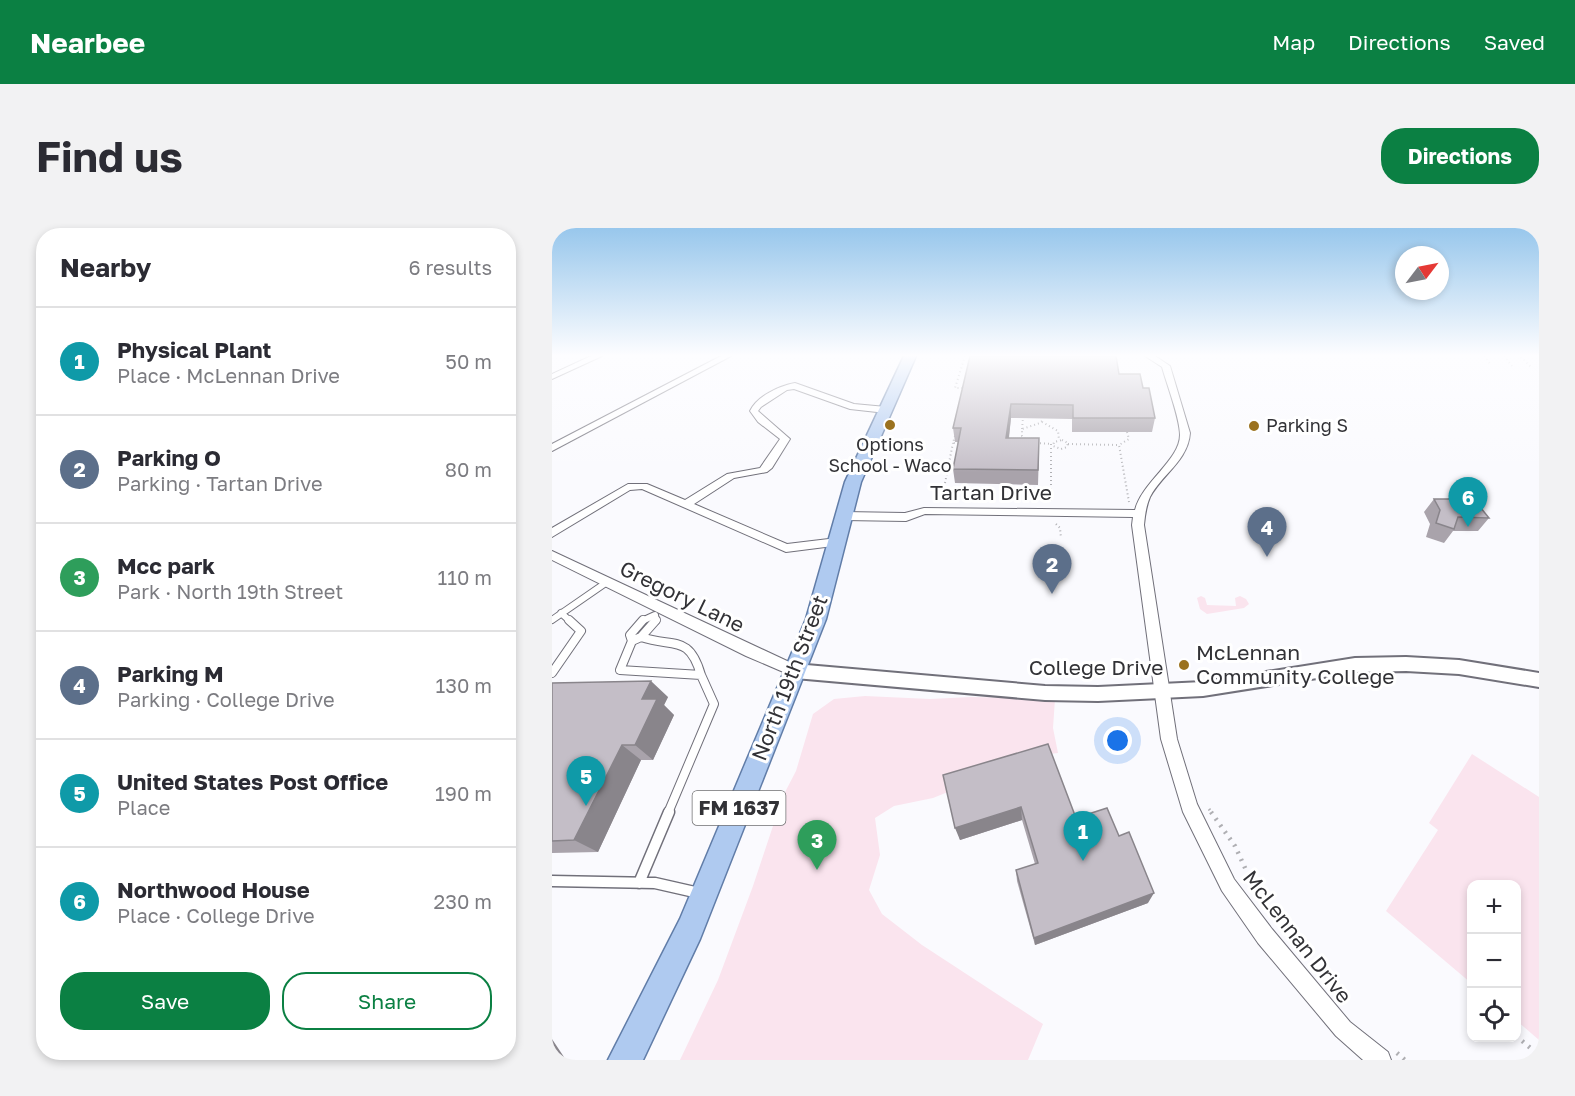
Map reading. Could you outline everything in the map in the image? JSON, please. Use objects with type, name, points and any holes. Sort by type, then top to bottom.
[{"type":"main road","name":"North 19th Street","points":[[625,1060],[654,1006],[704,894],[795,671],[801,650],[816,619],[853,483],[892,395]]},
{"type":"street","points":[[552,448],[653,395]]},
{"type":"street","points":[[686,504],[731,476],[757,472],[768,466],[784,439],[781,433],[759,420],[754,411],[756,405],[773,395]]},
{"type":"street","points":[[819,395],[853,407],[885,410]]},
{"type":"street","name":"McLennan Drive","points":[[1174,395],[1186,440],[1176,458],[1134,509],[1169,739],[1189,806],[1228,885],[1265,936],[1343,1029],[1380,1060]]},
{"type":"street","points":[[552,533],[628,487],[637,485],[786,548],[837,542]]},
{"type":"street","name":"Tartan Drive","points":[[844,516],[906,517],[924,511],[1134,509]]},
{"type":"street","name":"Gregory Lane","points":[[552,555],[607,582],[659,612],[795,671]]},
{"type":"street","name":"College Drive","points":[[795,671],[1045,693],[1098,694],[1163,692],[1241,684],[1355,665],[1406,664],[1459,668],[1539,680]]},
{"type":"lane","points":[[552,620],[607,582]]},
{"type":"lane","points":[[632,641],[641,637],[656,621],[659,612]]},
{"type":"lane","points":[[659,612],[645,618],[630,635],[632,641],[620,670],[701,675]]},
{"type":"lane","points":[[552,673],[581,631],[561,613]]},
{"type":"lane","points":[[639,883],[714,704],[693,652],[682,644],[653,642],[641,637]]},
{"type":"lane","points":[[552,881],[655,883],[704,894]]},
{"type":"path","points":[[1023,418],[1022,436],[1032,443]]},
{"type":"path","points":[[1022,429],[1043,420],[1058,431],[1059,440]]},
{"type":"path","points":[[945,483],[956,432]]},
{"type":"path","points":[[1059,440],[1068,444],[1119,445],[1129,439],[1127,432]]},
{"type":"path","points":[[1020,443],[1052,444],[1059,440]]},
{"type":"path","points":[[953,443],[965,443]]},
{"type":"path","points":[[1052,444],[1055,448],[1061,449],[1068,444]]},
{"type":"path","points":[[1051,506],[1052,444]]},
{"type":"path","points":[[1119,445],[1134,509]]},
{"type":"path","points":[[1051,520],[1060,528],[1061,538]]},
{"type":"path","points":[[1207,805],[1235,846],[1260,901]]},
{"type":"path","points":[[1521,1040],[1539,1054]]},
{"type":"path","points":[[1388,1046],[1405,1060]]},
{"type":"shaded area","points":[[1201,596],[1205,598],[1207,605],[1236,606],[1235,598],[1240,596],[1249,604],[1244,608],[1207,614],[1200,609],[1197,598]]},
{"type":"shaded area","points":[[865,696],[930,699],[971,697],[1055,699],[1053,728],[1058,753],[1040,755],[933,798],[894,806],[875,818],[880,855],[869,890],[882,914],[922,945],[1043,1024],[1028,1060],[680,1060],[718,980],[783,796],[796,771],[813,714],[834,699]]},
{"type":"shaded area","points":[[1472,754],[1539,797],[1539,1040],[1521,1024],[1521,880],[1467,880],[1467,980],[1386,911],[1438,830],[1429,823]]},
{"type":"building","points":[[961,395],[1150,395],[1155,418],[1073,418],[1073,405],[1011,404],[1006,438],[1039,438],[1038,470],[953,469],[961,428],[953,428]]},
{"type":"building","points":[[1450,496],[1472,497],[1489,518],[1458,517],[1454,529],[1436,523],[1440,510],[1434,499],[1452,499]]},
{"type":"building","points":[[651,681],[642,699],[657,699],[635,745],[622,745],[574,840],[552,841],[552,683]]},
{"type":"building","points":[[1048,744],[1076,818],[1107,808],[1119,836],[1129,832],[1154,893],[1034,938],[1016,870],[1038,863],[1021,807],[955,828],[943,775]]},
{"type":"place","name":"Options School - Waco","points":[[890,425]]},
{"type":"place","name":"Parking S","points":[[1254,426]]},
{"type":"place","name":"Northwood House","points":[[1468,527]]},
{"type":"place","name":"Parking M","points":[[1267,557]]},
{"type":"place","name":"Parking O","points":[[1052,594]]},
{"type":"place","name":"McLennan Community College","points":[[1184,665]]},
{"type":"place","name":"United States Post Office","points":[[586,806]]},
{"type":"place","name":"Physical Plant","points":[[1083,861]]},
{"type":"place","name":"Mcc park","points":[[817,870]]}]
